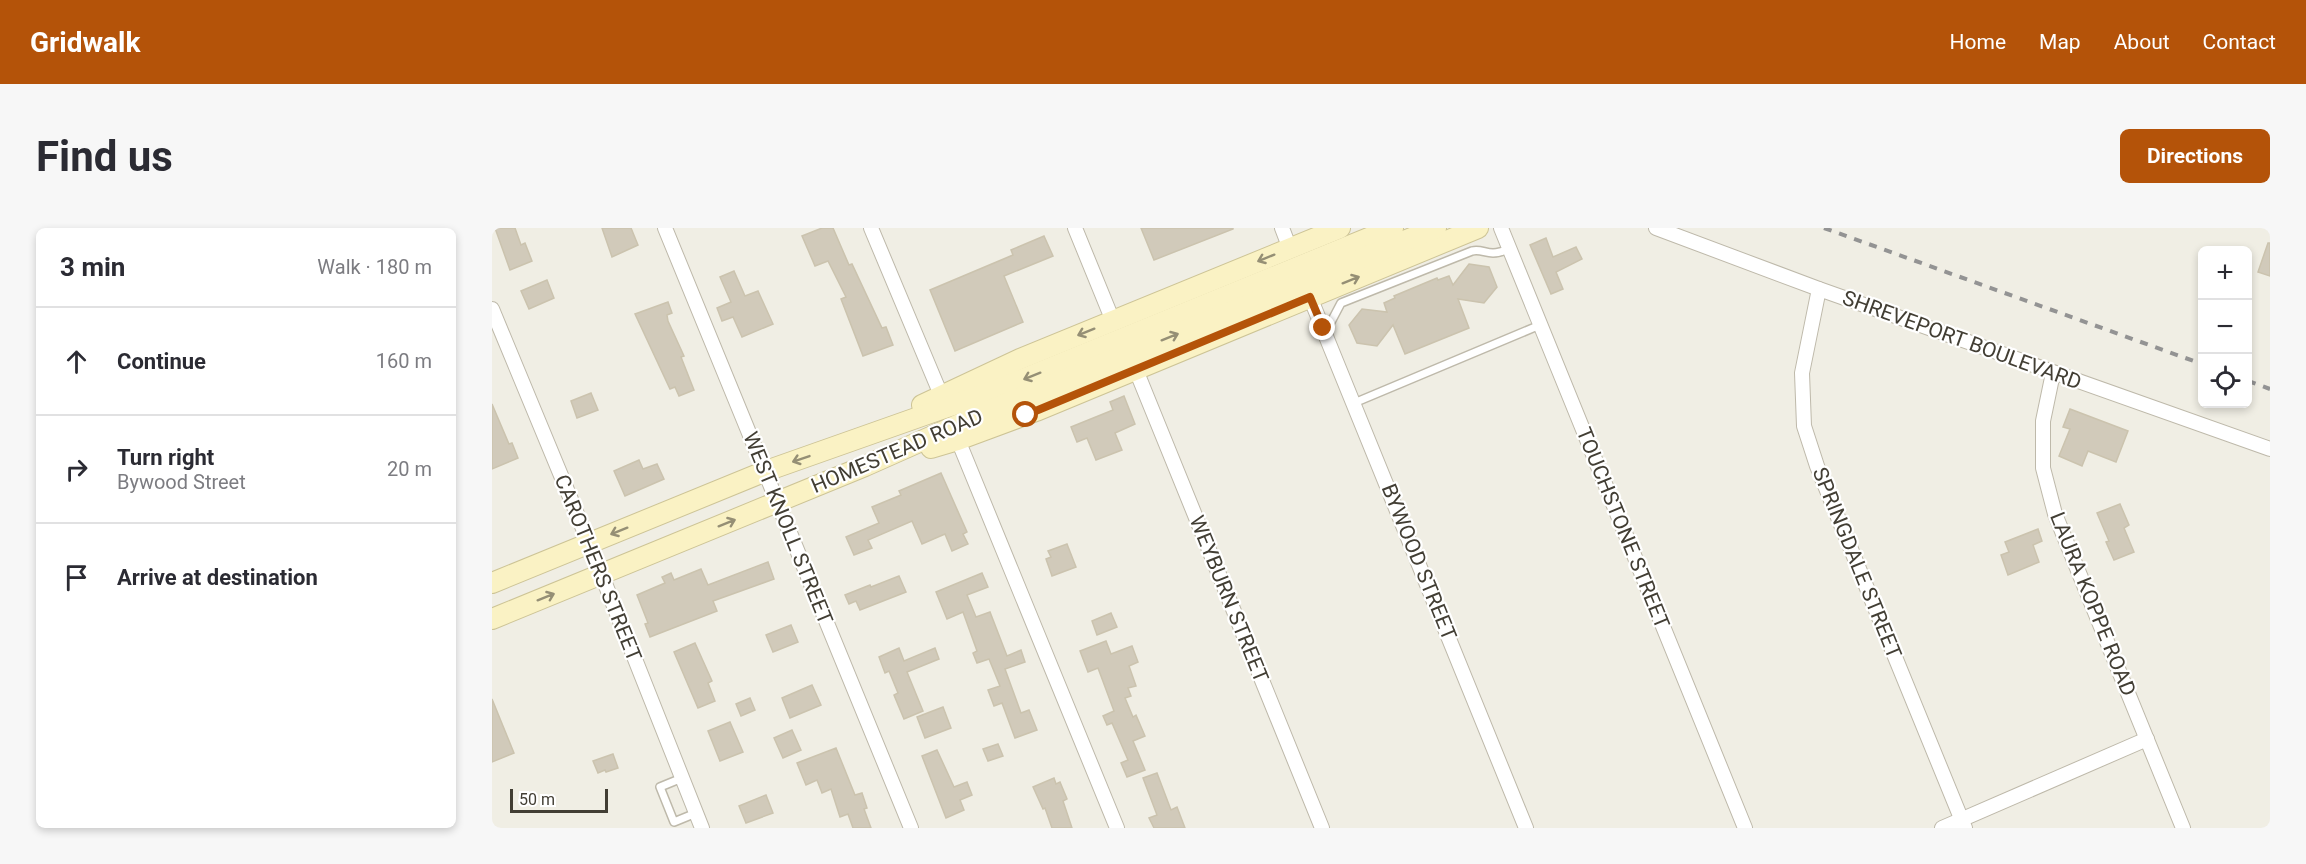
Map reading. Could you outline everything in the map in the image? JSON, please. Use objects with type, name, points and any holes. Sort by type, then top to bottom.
[{"type":"main road","points":[[856,440],[941,396],[1020,359],[1340,228]]},
{"type":"main road","name":"HOMESTEAD ROAD","points":[[492,583],[766,471],[1305,281],[1393,228]]},
{"type":"main road","name":"HOMESTEAD ROAD","points":[[492,619],[1436,228]]},
{"type":"main road","points":[[865,466],[958,440],[1136,370],[1305,281],[1478,228]]},
{"type":"street","name":"WEST KNOLL STREET","points":[[665,228],[911,828]]},
{"type":"street","points":[[871,228],[941,396]]},
{"type":"street","points":[[1075,228],[1113,321]]},
{"type":"street","points":[[1281,228],[1290,249]]},
{"type":"street","name":"TOUCHSTONE STREET","points":[[1501,228],[1745,828]]},
{"type":"street","name":"SHREVEPORT BOULEVARD","points":[[1656,228],[1819,289],[2270,450]]},
{"type":"street","name":"BYWOOD STREET","points":[[1305,281],[1526,828]]},
{"type":"street","name":"SPRINGDALE STREET","points":[[1819,289],[1802,373],[1804,426],[1816,466],[1963,824]]},
{"type":"street","name":"CAROTHERS STREET","points":[[492,309],[589,543],[702,828]]},
{"type":"street","name":"WEYBURN STREET","points":[[1136,370],[1322,828]]},
{"type":"street","name":"LAURA KOPPE ROAD","points":[[2053,373],[2043,422],[2043,468],[2055,514],[2183,828]]},
{"type":"street","points":[[958,440],[1117,828]]},
{"type":"street","points":[[1942,828],[1963,824],[2147,739]]},
{"type":"lane","points":[[1323,328],[1331,321],[1341,303],[1472,251],[1480,249],[1496,253],[1509,249]]},
{"type":"lane","points":[[1354,403],[1540,325]]},
{"type":"lane","points":[[682,778],[660,787],[674,822],[696,813]]},
{"type":"building","points":[[495,228],[515,228],[521,245],[525,243],[532,261],[510,270]]},
{"type":"building","points":[[602,228],[631,228],[638,245],[612,257]]},
{"type":"building","points":[[822,228],[833,228],[849,265],[852,264],[882,328],[886,327],[893,345],[863,356],[841,299],[846,297],[828,261],[815,266],[802,236]]},
{"type":"building","points":[[1141,228],[1233,228],[1233,229],[1154,260]]},
{"type":"building","points":[[1044,236],[1053,256],[1004,276],[1023,322],[955,351],[930,290],[1013,255],[1011,250]]},
{"type":"building","points":[[1546,238],[1553,257],[1576,247],[1582,259],[1556,272],[1563,289],[1551,294],[1530,245]]},
{"type":"building","points":[[2268,243],[2270,243],[2270,276],[2258,272]]},
{"type":"building","points":[[1469,264],[1489,267],[1497,287],[1484,303],[1458,299],[1469,328],[1405,354],[1393,325],[1377,346],[1357,343],[1349,325],[1362,309],[1387,312],[1384,303],[1395,298],[1394,296],[1437,278],[1438,280],[1449,276],[1453,285]]},
{"type":"building","points":[[734,271],[745,296],[758,291],[773,324],[742,337],[733,317],[722,321],[717,308],[731,302],[720,277]]},
{"type":"building","points":[[547,280],[554,298],[529,309],[521,291]]},
{"type":"building","points":[[668,302],[672,313],[667,315],[668,321],[684,356],[681,357],[694,390],[679,396],[675,387],[670,389],[635,314]]},
{"type":"building","points":[[591,393],[598,410],[577,418],[571,401]]},
{"type":"building","points":[[1124,396],[1135,424],[1115,433],[1122,450],[1096,460],[1087,438],[1077,442],[1071,427],[1113,410],[1110,402]]},
{"type":"building","points":[[492,404],[509,444],[512,443],[518,458],[492,469]]},
{"type":"building","points":[[2070,409],[2128,431],[2116,462],[2088,451],[2082,466],[2059,456],[2070,429],[2063,427]]},
{"type":"building","points":[[639,460],[643,469],[657,464],[664,479],[625,496],[614,471]]},
{"type":"building","points":[[941,473],[967,532],[963,534],[968,544],[952,551],[945,534],[922,544],[912,521],[868,540],[872,548],[854,555],[846,537],[879,523],[872,507],[901,495],[899,491]]},
{"type":"building","points":[[2120,504],[2129,525],[2124,528],[2134,552],[2114,560],[2097,513]]},
{"type":"building","points":[[2038,529],[2042,541],[2033,545],[2039,562],[2008,575],[2001,555],[2009,552],[2005,542]]},
{"type":"building","points":[[1067,544],[1076,567],[1052,576],[1046,559],[1051,557],[1048,551]]},
{"type":"building","points":[[768,562],[774,579],[713,601],[717,611],[650,637],[645,624],[648,623],[637,595],[665,583],[662,577],[671,573],[674,580],[701,569],[708,585]]},
{"type":"building","points":[[982,573],[988,587],[967,595],[976,617],[990,612],[1007,656],[1021,650],[1025,662],[1005,669],[1021,713],[1029,710],[1037,730],[1015,738],[1002,703],[994,706],[988,690],[1000,686],[989,659],[977,663],[973,653],[977,651],[963,612],[947,619],[936,592]]},
{"type":"building","points":[[899,576],[906,592],[860,610],[856,601],[849,604],[845,595]]},
{"type":"building","points":[[1111,613],[1117,627],[1097,635],[1092,621]]},
{"type":"building","points":[[791,625],[798,642],[773,652],[766,635]]},
{"type":"building","points":[[1106,641],[1111,654],[1132,646],[1138,662],[1129,666],[1136,686],[1128,688],[1131,696],[1125,698],[1133,717],[1136,715],[1145,736],[1133,741],[1145,770],[1127,777],[1121,763],[1128,760],[1112,723],[1107,725],[1103,716],[1114,711],[1098,668],[1088,672],[1080,651]]},
{"type":"building","points":[[695,643],[712,681],[708,683],[715,701],[698,708],[674,652]]},
{"type":"building","points":[[899,648],[904,661],[935,648],[939,659],[907,672],[923,711],[904,719],[894,695],[898,693],[889,671],[885,673],[879,657]]},
{"type":"building","points":[[812,685],[821,705],[790,718],[782,698]]},
{"type":"building","points":[[750,698],[755,710],[741,716],[736,704]]},
{"type":"building","points":[[492,699],[514,753],[492,762]]},
{"type":"building","points":[[943,707],[951,728],[925,738],[917,717]]},
{"type":"building","points":[[730,722],[743,752],[720,761],[708,731]]},
{"type":"building","points":[[792,730],[801,750],[783,758],[774,738]]},
{"type":"building","points":[[998,744],[1003,756],[988,761],[983,749]]},
{"type":"building","points":[[836,748],[855,795],[862,793],[867,808],[864,809],[871,828],[853,828],[848,814],[840,817],[831,789],[822,793],[817,780],[806,785],[797,763]]},
{"type":"building","points":[[937,750],[954,787],[967,782],[972,795],[960,800],[964,810],[946,818],[922,756]]},
{"type":"building","points":[[613,754],[618,768],[598,773],[593,761]]},
{"type":"building","points":[[1157,773],[1171,810],[1177,807],[1185,828],[1154,828],[1149,818],[1157,815],[1143,778]]},
{"type":"building","points":[[1054,778],[1056,784],[1060,782],[1067,799],[1063,801],[1072,828],[1052,828],[1045,808],[1043,809],[1033,787]]},
{"type":"building","points":[[766,795],[773,813],[746,823],[739,806]]},
{"type":"railway","points":[[1824,228],[2198,363]]},
{"type":"railway","points":[[2252,382],[2270,389]]},
{"type":"route","points":[[1026,415],[1310,297],[1323,328]]}]
